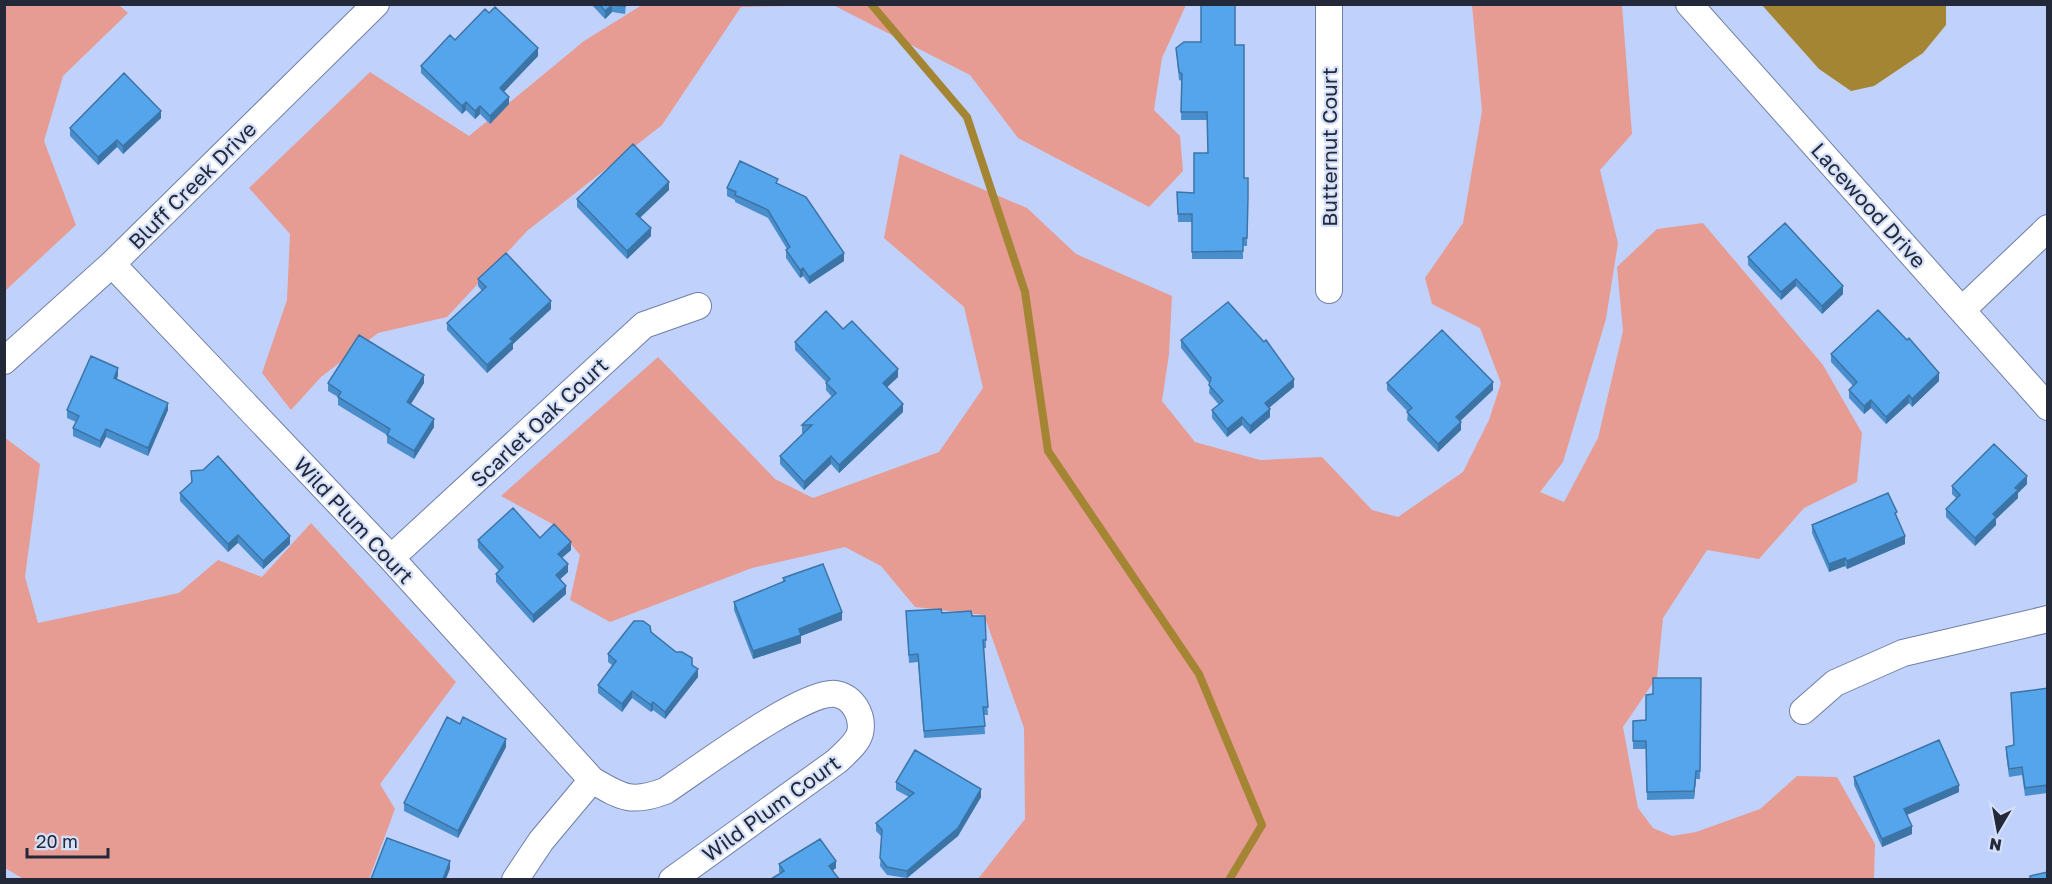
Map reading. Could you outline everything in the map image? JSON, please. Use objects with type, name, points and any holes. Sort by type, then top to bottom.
[{"type":"street","name":"Bluff Creek Drive","points":[[4,361],[112,264],[376,4]]},
{"type":"street","name":"Butternut Court","points":[[1329,4],[1329,290]]},
{"type":"street","name":"Lacewood Drive","points":[[1689,4],[2048,407]]},
{"type":"street","points":[[1963,309],[2048,228]]},
{"type":"street","name":"Wild Plum Court","points":[[112,264],[392,558],[592,780],[621,797],[648,797],[665,791],[790,708],[817,697],[835,694],[852,702],[859,715],[860,733],[851,747],[837,761],[672,879]]},
{"type":"street","name":"Scarlet Oak Court","points":[[392,558],[644,325],[698,306]]},
{"type":"street","points":[[1803,711],[1835,683],[1904,653],[2048,619]]},
{"type":"street","points":[[515,879],[541,840],[592,780]]},
{"type":"shaded area","points":[[5,4],[119,5],[128,13],[63,76],[44,141],[76,225],[5,291]]},
{"type":"shaded area","points":[[642,5],[833,5],[741,7],[662,125],[527,231],[447,317],[378,333],[321,377],[291,410],[262,373],[287,300],[290,234],[249,188],[370,72],[469,136],[584,41]]},
{"type":"shaded area","points":[[833,5],[1186,5],[1162,58],[1154,110],[1180,136],[1183,171],[1149,207],[1018,138],[970,75]]},
{"type":"shaded area","points":[[1472,5],[1622,5],[1632,134],[1600,170],[1618,243],[1606,319],[1563,462],[1540,492],[1564,502],[1598,438],[1623,331],[1617,267],[1657,229],[1703,223],[1823,365],[1862,433],[1857,482],[1804,508],[1759,559],[1707,550],[1663,618],[1657,677],[1623,727],[1638,808],[1653,828],[1672,836],[1696,832],[1760,809],[1797,776],[1837,777],[1875,844],[1874,879],[978,879],[1025,819],[1024,728],[984,615],[915,607],[881,566],[845,547],[752,568],[610,622],[570,600],[580,555],[556,526],[501,496],[658,357],[775,479],[813,498],[939,452],[983,388],[964,307],[884,238],[900,154],[1027,208],[1076,254],[1172,296],[1169,354],[1162,401],[1195,442],[1260,460],[1322,457],[1372,510],[1398,517],[1463,472],[1489,420],[1501,383],[1480,328],[1432,304],[1425,278],[1463,223],[1482,111]]},
{"type":"shaded area","points":[[1762,5],[1946,5],[1946,25],[1923,53],[1874,86],[1851,91],[1819,69]]},
{"type":"shaded area","points":[[4,437],[40,464],[25,577],[38,623],[179,593],[218,560],[262,577],[311,523],[456,682],[380,784],[395,809],[369,879],[25,880],[5,868]]},
{"type":"building","points":[[599,4],[625,4],[625,6],[612,5],[605,11]]},
{"type":"building","points":[[1201,4],[1235,4],[1235,45],[1244,45],[1244,178],[1248,178],[1248,198],[1247,238],[1243,238],[1243,251],[1192,252],[1192,214],[1178,214],[1177,192],[1194,193],[1194,153],[1208,153],[1207,112],[1181,112],[1182,74],[1179,72],[1176,48],[1184,42],[1201,42]]},
{"type":"building","points":[[495,7],[538,48],[500,88],[509,97],[490,116],[480,106],[475,111],[466,102],[462,106],[421,66],[450,35],[455,40],[485,9],[489,13]]},
{"type":"building","points":[[124,73],[161,111],[123,146],[117,140],[98,157],[70,128]]},
{"type":"building","points":[[633,144],[669,182],[636,214],[651,228],[627,251],[577,199]]},
{"type":"building","points":[[740,161],[778,179],[776,183],[806,197],[844,253],[809,277],[803,268],[800,270],[786,250],[790,247],[768,210],[735,195],[736,192],[727,188]]},
{"type":"building","points":[[1785,223],[1843,286],[1822,306],[1796,279],[1781,292],[1748,257]]},
{"type":"building","points":[[506,253],[551,301],[510,339],[513,341],[487,365],[447,323],[486,287],[478,279]]},
{"type":"building","points":[[1228,302],[1264,342],[1266,340],[1294,379],[1265,403],[1270,409],[1250,426],[1242,417],[1227,429],[1212,410],[1223,401],[1209,385],[1211,378],[1181,340]]},
{"type":"building","points":[[1878,310],[1907,340],[1909,338],[1939,373],[1912,399],[1909,395],[1886,417],[1871,400],[1864,406],[1849,390],[1857,382],[1831,354]]},
{"type":"building","points":[[826,311],[843,329],[852,321],[898,369],[883,383],[903,404],[839,465],[831,456],[804,482],[780,456],[812,425],[802,425],[836,393],[826,383],[830,379],[795,342]]},
{"type":"building","points":[[1442,330],[1493,382],[1456,417],[1461,422],[1438,444],[1407,412],[1412,408],[1387,383]]},
{"type":"building","points":[[359,335],[424,375],[407,402],[434,419],[414,451],[387,435],[390,429],[338,397],[341,392],[328,383]]},
{"type":"building","points":[[91,356],[118,368],[114,378],[168,403],[148,448],[106,429],[100,441],[73,428],[79,416],[67,410]]},
{"type":"building","points":[[1994,444],[2027,476],[2015,488],[2018,490],[1993,514],[1996,517],[1975,538],[1946,509],[1960,495],[1952,486]]},
{"type":"building","points":[[218,456],[290,536],[263,561],[238,535],[228,544],[180,493],[192,482],[191,471],[203,470]]},
{"type":"building","points":[[1888,493],[1905,536],[1847,561],[1845,558],[1829,564],[1812,525]]},
{"type":"building","points":[[513,508],[540,538],[554,524],[571,542],[558,554],[568,564],[556,575],[566,586],[533,615],[496,574],[503,567],[478,540]]},
{"type":"building","points":[[823,564],[842,612],[799,629],[801,635],[753,651],[734,602],[785,581],[783,578]]},
{"type":"building","points":[[941,609],[942,613],[971,611],[972,616],[985,616],[986,640],[983,640],[988,707],[983,707],[985,726],[924,731],[918,654],[909,655],[906,611]]},
{"type":"building","points":[[634,621],[643,621],[650,626],[651,632],[676,652],[682,652],[692,658],[692,665],[698,669],[665,712],[653,702],[651,705],[632,691],[622,704],[598,685],[616,661],[608,654]]},
{"type":"building","points":[[1653,678],[1701,678],[1700,771],[1696,771],[1694,791],[1647,792],[1646,741],[1633,741],[1633,721],[1646,720],[1646,695],[1653,694]]},
{"type":"building","points":[[2048,688],[2048,785],[2025,788],[2022,767],[2009,769],[2006,747],[2014,745],[2011,693]]},
{"type":"building","points":[[447,717],[460,724],[463,717],[506,739],[458,831],[404,803]]},
{"type":"building","points":[[1939,740],[1959,785],[1904,809],[1912,826],[1882,839],[1854,777]]},
{"type":"building","points":[[915,750],[981,789],[958,828],[907,871],[887,867],[880,858],[882,830],[876,823],[914,793],[896,782]]},
{"type":"building","points":[[387,838],[450,861],[443,879],[371,879]]},
{"type":"building","points":[[820,839],[836,861],[829,866],[839,879],[771,879],[784,871],[779,864]]},
{"type":"building","points":[[2048,872],[2048,879],[2030,879],[2030,876]]},
{"type":"waterway","points":[[871,4],[967,117],[1025,292],[1048,451],[1199,674],[1262,825],[1229,880]]}]
